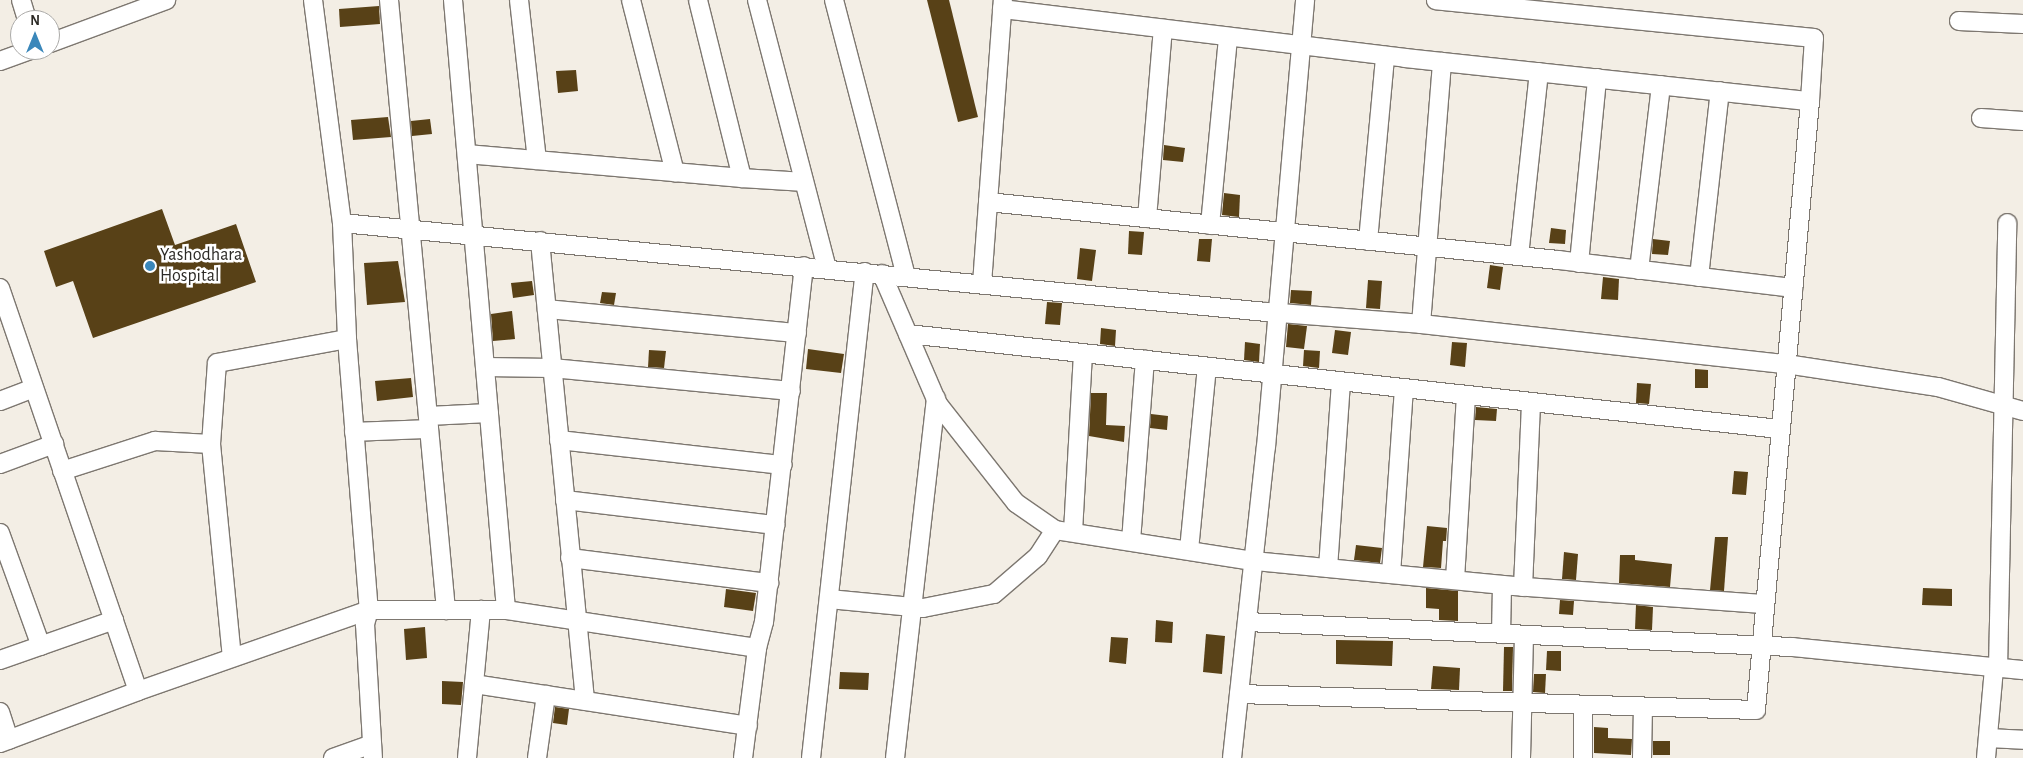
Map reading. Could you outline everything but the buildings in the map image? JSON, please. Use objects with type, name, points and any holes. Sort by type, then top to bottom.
[{"type":"street","points":[[60,39],[166,0]]},
{"type":"street","points":[[313,0],[342,223],[347,339],[369,610],[366,624],[372,751],[333,758]]},
{"type":"street","points":[[389,0],[446,610]]},
{"type":"street","points":[[453,0],[506,610]]},
{"type":"street","points":[[519,0],[537,160]]},
{"type":"street","points":[[631,0],[676,172]]},
{"type":"street","points":[[698,0],[742,178]]},
{"type":"street","points":[[757,0],[827,268]]},
{"type":"street","points":[[834,0],[906,276]]},
{"type":"street","points":[[1232,758],[1279,313],[1304,45],[1305,0]]},
{"type":"street","points":[[1239,694],[1756,710],[1814,38],[1436,0]]},
{"type":"street","points":[[982,284],[1002,5],[1163,29],[1385,56],[1810,101]]},
{"type":"street","points":[[1959,21],[2023,24]]},
{"type":"street","points":[[1147,218],[1163,29]]},
{"type":"street","points":[[1210,225],[1228,37]]},
{"type":"street","points":[[1368,241],[1385,56]]},
{"type":"street","points":[[1421,324],[1442,62]]},
{"type":"street","points":[[1519,256],[1539,72]]},
{"type":"street","points":[[1579,263],[1597,78]]},
{"type":"street","points":[[1639,270],[1661,85]]},
{"type":"street","points":[[1699,277],[1720,91]]},
{"type":"street","points":[[1981,118],[2023,121]]},
{"type":"street","points":[[467,154],[804,182]]},
{"type":"street","points":[[988,202],[1519,256],[1793,288]]},
{"type":"street","points":[[342,223],[827,268],[1279,313],[1421,324],[1786,364],[1938,387],[2023,411]]},
{"type":"street","points":[[1986,758],[1996,668],[2007,223]]},
{"type":"street","points":[[540,241],[585,701]]},
{"type":"street","points":[[743,758],[757,648],[769,584],[804,266]]},
{"type":"street","points":[[873,273],[908,334],[936,398],[1016,503],[1055,530],[1254,560],[1328,568],[1523,587],[1764,604]]},
{"type":"street","points":[[811,758],[829,600],[873,273]]},
{"type":"street","points":[[0,288],[7,333],[34,388],[138,691]]},
{"type":"street","points":[[546,309],[797,333]]},
{"type":"street","points":[[908,334],[1780,428]]},
{"type":"street","points":[[232,657],[211,444],[217,363],[347,339]]},
{"type":"street","points":[[1073,532],[1083,353]]},
{"type":"street","points":[[1131,542],[1144,360]]},
{"type":"street","points":[[485,367],[552,368],[791,391]]},
{"type":"street","points":[[1189,550],[1207,367]]},
{"type":"street","points":[[1328,568],[1341,381]]},
{"type":"street","points":[[0,401],[34,388]]},
{"type":"street","points":[[1391,574],[1404,388]]},
{"type":"street","points":[[1454,580],[1466,395]]},
{"type":"street","points":[[895,758],[936,398]]},
{"type":"street","points":[[1523,587],[1531,402]]},
{"type":"street","points":[[354,432],[489,412]]},
{"type":"street","points":[[62,470],[155,440],[211,444]]},
{"type":"street","points":[[559,440],[783,465]]},
{"type":"street","points":[[0,464],[54,444]]},
{"type":"street","points":[[565,500],[776,526]]},
{"type":"street","points":[[829,600],[923,608],[994,594],[1038,556],[1055,530]]},
{"type":"street","points":[[0,534],[42,646]]},
{"type":"street","points":[[570,558],[769,584]]},
{"type":"street","points":[[1501,634],[1502,585]]},
{"type":"street","points":[[0,712],[4,742],[232,657],[369,610],[506,610],[757,648]]},
{"type":"street","points":[[466,758],[481,610]]},
{"type":"street","points":[[0,660],[114,620]]},
{"type":"street","points":[[1247,622],[1761,646],[2023,670]]},
{"type":"street","points":[[1521,758],[1524,635]]},
{"type":"street","points":[[474,684],[748,726]]},
{"type":"street","points":[[537,758],[546,695]]},
{"type":"street","points":[[1583,705],[1583,758]]},
{"type":"street","points":[[1642,758],[1643,707]]},
{"type":"street","points":[[1988,738],[2023,740]]},
{"type":"place","name":"Yashodhara Hospital","points":[[150,266]]}]
